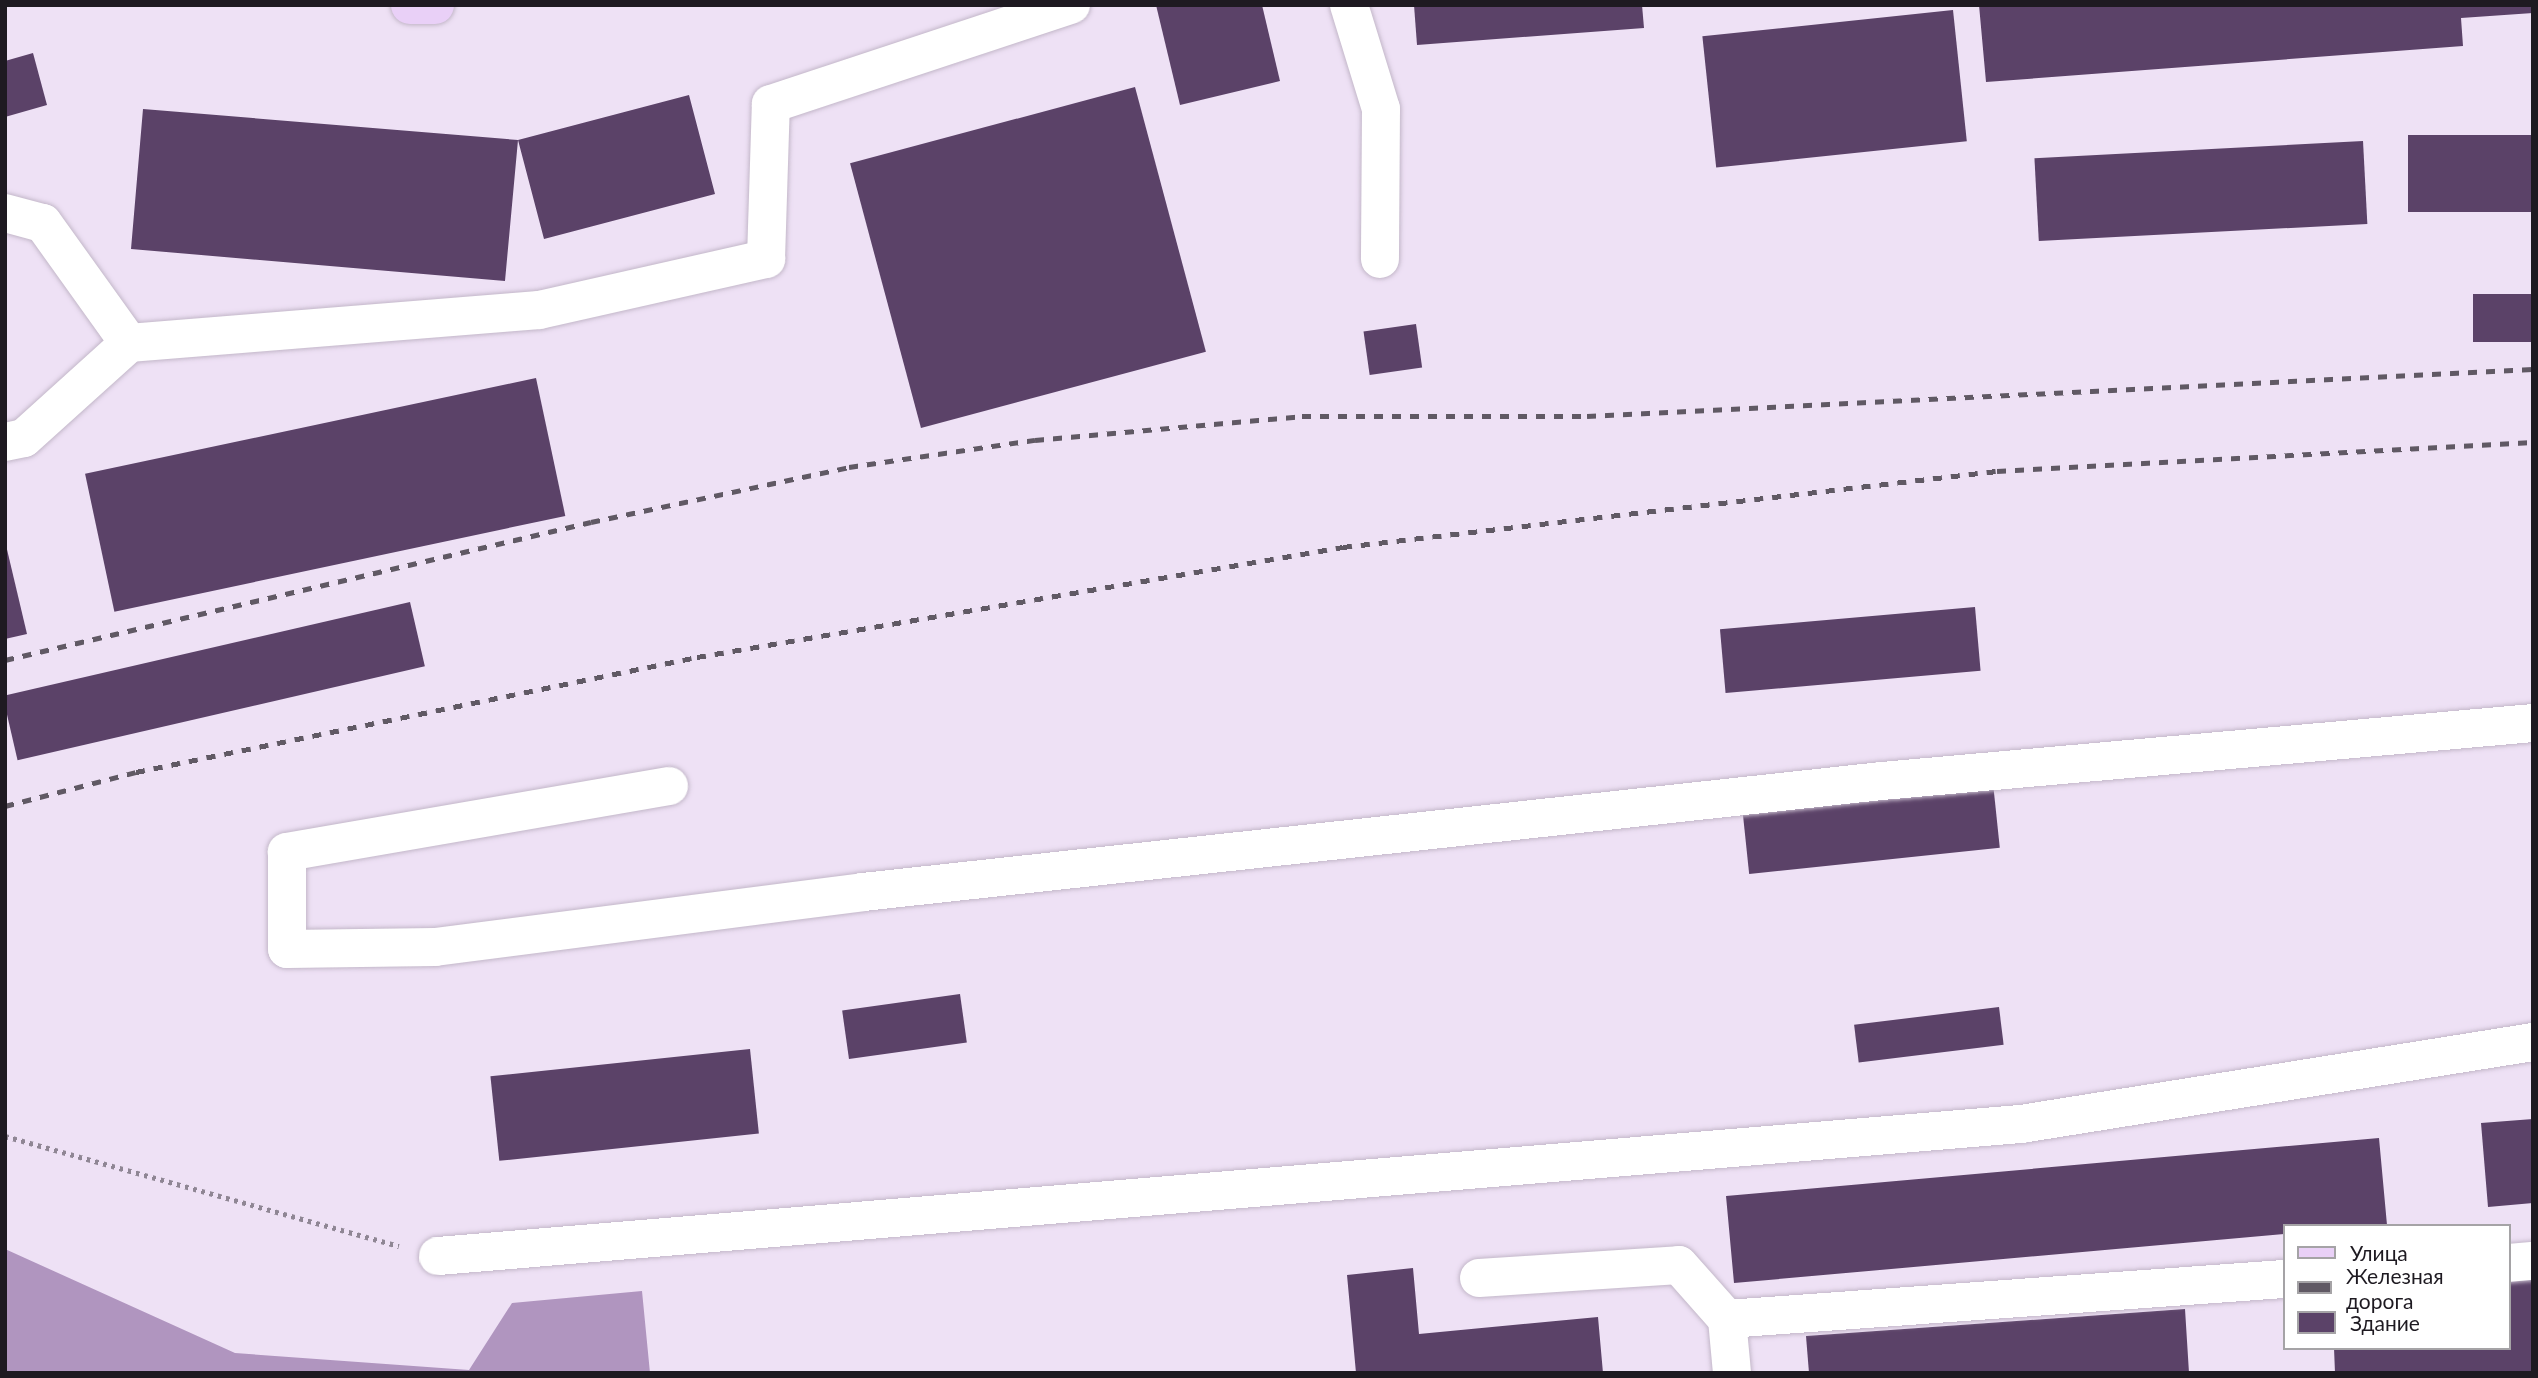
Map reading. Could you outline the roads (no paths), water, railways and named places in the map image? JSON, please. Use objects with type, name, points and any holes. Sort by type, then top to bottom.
[{"type":"main road","points":[[410,5],[435,5]]},
{"type":"lane","points":[[5,442],[24,438],[129,343],[539,310],[766,259],[771,104],[1071,5]]},
{"type":"lane","points":[[1349,5],[1381,109],[1380,259]]},
{"type":"lane","points":[[5,213],[43,223],[129,343]]},
{"type":"lane","points":[[669,786],[287,852],[287,949],[435,947],[863,892],[1869,782],[2533,723]]},
{"type":"lane","points":[[438,1256],[2021,1124],[2533,1042]]},
{"type":"lane","points":[[2510,1263],[2533,1261]]},
{"type":"lane","points":[[1479,1278],[1679,1265],[1727,1319],[1732,1373]]},
{"type":"lane","points":[[1727,1319],[2282,1279]]},
{"type":"railway","points":[[5,660],[591,522],[849,467],[1035,440],[1302,416],[1587,416],[2533,369]]},
{"type":"railway","points":[[5,806],[136,772],[697,657],[1343,547],[1997,471],[2533,442]]}]
